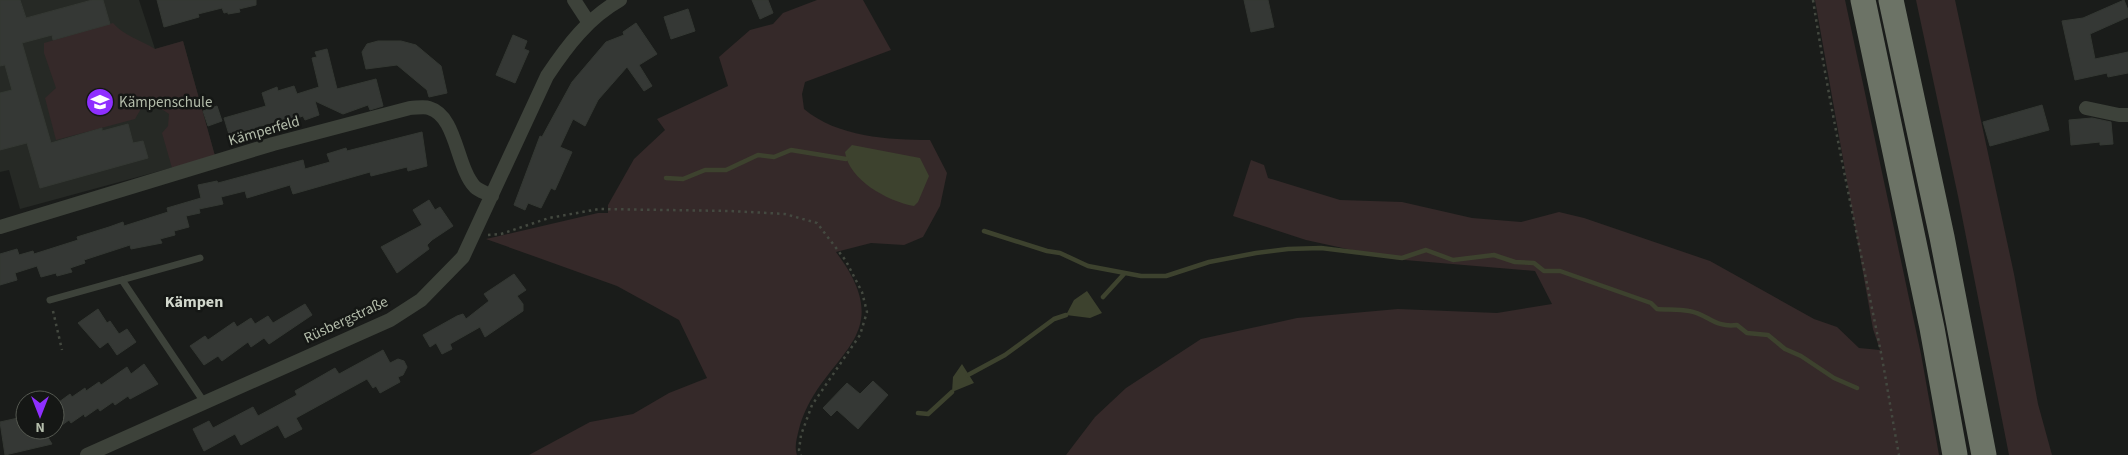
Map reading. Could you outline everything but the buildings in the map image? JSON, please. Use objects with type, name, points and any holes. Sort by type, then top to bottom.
[{"type":"highway","points":[[1863,0],[1932,328],[1955,455]]},
{"type":"highway","points":[[1891,0],[1942,237],[1984,455]]},
{"type":"street","points":[[574,0],[589,23]]},
{"type":"street","name":"Rüsbergstraße","points":[[87,455],[390,320],[421,300],[463,257],[547,76],[565,50],[589,23],[620,0]]},
{"type":"street","name":"Kämperfeld","points":[[0,227],[273,144],[410,108],[428,107],[447,122],[460,160],[475,188],[492,196]]},
{"type":"street","points":[[2086,108],[2128,115]]},
{"type":"lane","points":[[50,300],[200,258]]},
{"type":"lane","points":[[122,280],[204,402]]},
{"type":"path","points":[[1813,0],[1849,203],[1877,331],[1899,455]]},
{"type":"path","points":[[474,236],[501,234],[549,218],[599,209],[758,212],[785,214],[817,224],[846,261],[862,292],[868,312],[860,335],[812,405],[801,435],[799,450],[801,455]]},
{"type":"path","points":[[50,300],[62,350]]},
{"type":"shaded area","name":"Kämpenschule","points":[[0,0],[139,0],[155,49],[183,41],[215,156],[20,209],[9,170],[0,172]]},
{"type":"shaded area","points":[[817,0],[863,0],[891,50],[805,82],[802,94],[804,109],[832,126],[864,135],[881,138],[930,140],[947,173],[940,206],[923,237],[904,245],[871,243],[836,252],[855,282],[861,306],[859,327],[850,345],[809,403],[797,436],[797,455],[529,455],[590,422],[633,414],[669,393],[707,378],[679,320],[617,286],[486,239],[598,213],[608,213],[608,205],[634,159],[665,130],[657,119],[728,86],[719,57],[750,30],[773,24],[783,13]]},
{"type":"shaded area","points":[[1815,0],[1845,0],[1921,354],[1939,455],[1066,455],[1095,417],[1126,388],[1201,339],[1297,318],[1398,309],[1497,313],[1552,304],[1535,271],[1393,259],[1306,240],[1233,216],[1251,160],[1264,165],[1268,178],[1340,200],[1402,202],[1472,218],[1521,222],[1559,212],[1584,218],[1710,261],[1814,319],[1837,327],[1859,348],[1880,350],[1873,329]]},
{"type":"shaded area","points":[[1916,0],[1955,0],[2014,274],[2038,404],[2052,455],[2009,455],[1958,196]]},
{"type":"shaded area","points":[[113,23],[127,35],[155,49],[183,41],[215,156],[172,168],[162,133],[168,126],[169,114],[157,106],[142,107],[135,119],[56,140],[45,98],[56,88],[44,53],[44,43]]},
{"type":"shaded area","points":[[852,145],[920,158],[929,176],[918,202],[914,206],[892,199],[871,188],[861,180],[848,162],[845,152]]},
{"type":"shaded area","points":[[1087,291],[1102,313],[1090,318],[1066,315],[1074,300]]},
{"type":"shaded area","points":[[962,364],[974,383],[952,392],[953,377]]},
{"type":"waterway","points":[[666,178],[683,179],[705,170],[726,170],[758,155],[774,157],[791,150],[846,159]]},
{"type":"waterway","points":[[984,231],[1047,251],[1060,253],[1088,266],[1141,276],[1166,276],[1209,262],[1288,249],[1321,248],[1402,258],[1426,250],[1453,260],[1494,255],[1515,262],[1534,263],[1544,271],[1560,271],[1651,303],[1657,309],[1689,311],[1717,323],[1737,325],[1747,333],[1768,335],[1785,349],[1801,356],[1834,378],[1857,388]]},
{"type":"waterway","points":[[1103,297],[1124,274]]},
{"type":"waterway","points":[[968,375],[1005,355],[1054,319],[1066,315]]},
{"type":"waterway","points":[[918,413],[928,414],[952,392]]},
{"type":"place","name":"Kämpenschule","points":[[100,102]]},
{"type":"district","name":"Kämpen","points":[[194,302]]}]
